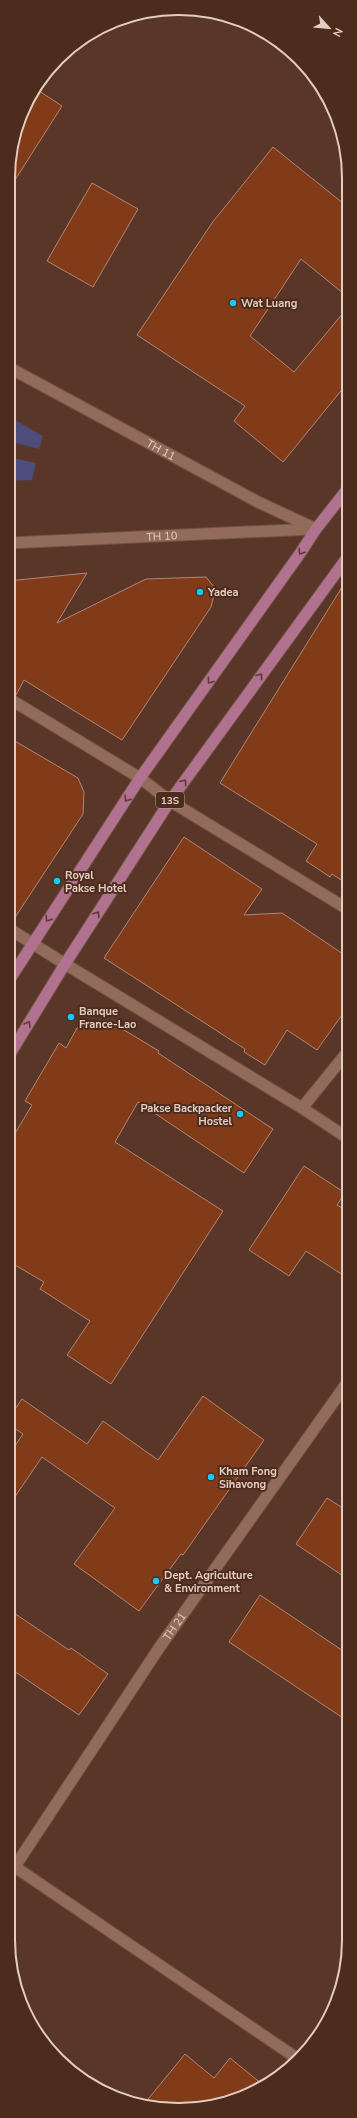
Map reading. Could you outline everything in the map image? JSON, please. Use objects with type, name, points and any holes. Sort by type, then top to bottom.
[{"type":"highway","points":[[15,971],[140,778],[302,552],[316,529],[342,496]]},
{"type":"highway","name":"13S","points":[[15,1046],[65,964],[170,801],[342,564]]},
{"type":"street","name":"TH 11","points":[[15,371],[258,502],[316,529]]},
{"type":"street","name":"TH 10","points":[[15,543],[316,529]]},
{"type":"street","points":[[15,702],[140,778],[170,801],[342,906]]},
{"type":"street","points":[[15,932],[302,1108],[342,1134]]},
{"type":"street","points":[[302,1108],[342,1059]]},
{"type":"street","name":"TH 21","points":[[15,1867],[159,1648],[342,1390]]},
{"type":"street","points":[[15,1867],[294,2055]]},
{"type":"shaded area","points":[[15,420],[43,436],[39,449],[15,443]]},
{"type":"shaded area","points":[[15,458],[36,463],[32,480],[15,481]]},
{"type":"building","points":[[40,92],[62,106],[15,180],[18,147],[27,116],[37,97]]},
{"type":"building","points":[[273,147],[342,202],[342,292],[301,259],[250,336],[294,372],[342,314],[342,390],[283,462],[234,421],[245,406],[137,335],[212,223]]},
{"type":"building","points":[[92,183],[138,209],[93,287],[47,261]]},
{"type":"building","points":[[87,573],[57,623],[146,579],[206,577],[214,587],[214,595],[211,607],[122,740],[24,680],[15,694],[15,580]]},
{"type":"building","points":[[342,587],[342,880],[332,874],[330,877],[306,861],[317,844],[220,783]]},
{"type":"building","points":[[15,741],[78,778],[84,792],[83,814],[15,917]]},
{"type":"building","points":[[184,837],[262,889],[244,915],[282,913],[342,953],[342,1015],[317,1050],[287,1030],[265,1065],[244,1052],[245,1049],[104,958]]},
{"type":"building","points":[[109,1021],[159,1051],[158,1053],[273,1129],[244,1173],[138,1102],[115,1142],[223,1211],[111,1384],[67,1355],[90,1321],[40,1289],[44,1282],[15,1265],[15,1133],[32,1105],[25,1101],[59,1043],[66,1048],[77,1028]]},
{"type":"building","points":[[304,1166],[342,1191],[342,1198],[337,1205],[342,1208],[342,1274],[306,1251],[289,1276],[249,1250]]},
{"type":"building","points":[[203,1396],[264,1440],[183,1555],[181,1554],[139,1611],[74,1564],[115,1508],[42,1457],[15,1497],[15,1446],[23,1434],[15,1429],[15,1409],[22,1399],[87,1444],[103,1421],[158,1460]]},
{"type":"building","points":[[327,1498],[342,1508],[342,1575],[296,1544]]},
{"type":"building","points":[[260,1595],[342,1650],[342,1717],[229,1642]]},
{"type":"building","points":[[15,1614],[69,1650],[71,1648],[108,1674],[79,1715],[15,1672]]},
{"type":"building","points":[[185,2054],[214,2078],[230,2058],[259,2082],[241,2091],[200,2102],[168,2103],[147,2100]]},
{"type":"place","name":"Wat Luang","points":[[233,303]]},
{"type":"place","name":"Yadea","points":[[200,592]]},
{"type":"place","name":"Royal Pakse Hotel","points":[[57,881]]},
{"type":"place","name":"Banque France-Lao","points":[[71,1017]]},
{"type":"place","name":"Pakse Backpacker Hostel","points":[[240,1114]]},
{"type":"place","name":"Kham Fong Sihavong","points":[[211,1477]]},
{"type":"place","name":"Dept. Agriculture & Environment","points":[[156,1581]]}]
